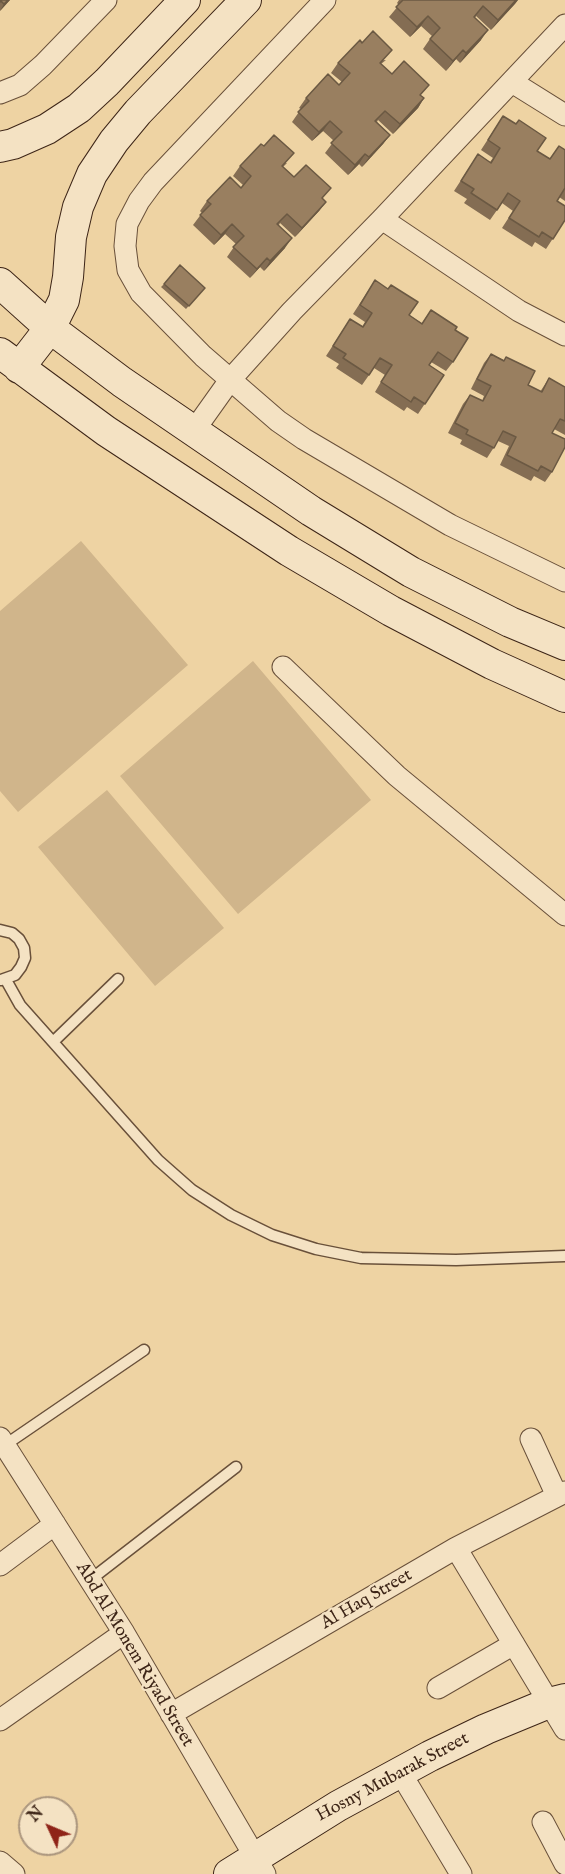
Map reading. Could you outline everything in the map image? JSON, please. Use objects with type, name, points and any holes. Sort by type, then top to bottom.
[{"type":"street","points":[[0,93],[20,85],[43,65],[106,0]]},
{"type":"street","points":[[0,147],[13,144],[47,129],[79,108],[107,82],[184,0]]},
{"type":"street","points":[[246,0],[138,112],[114,141],[92,174],[78,207],[71,237],[64,300],[50,328],[9,360],[106,431],[289,551],[391,610],[492,664],[565,697]]},
{"type":"street","points":[[325,0],[153,182],[139,201],[128,224],[124,246],[128,270],[141,293],[203,356],[278,421],[304,439],[450,525],[565,581]]},
{"type":"street","points":[[193,432],[230,380],[292,311],[565,25]]},
{"type":"street","points":[[512,82],[565,115]]},
{"type":"street","points":[[382,219],[519,311],[565,335]]},
{"type":"street","points":[[0,283],[50,328],[193,432],[311,511],[411,572],[510,622],[565,645]]},
{"type":"street","points":[[283,668],[397,776],[565,915]]},
{"type":"street","points":[[531,1439],[561,1494]]},
{"type":"street","name":"Abd Al Monem Riyad Street","points":[[2,1441],[124,1633],[260,1866]]},
{"type":"street","name":"Al Haq Street","points":[[171,1714],[456,1548],[561,1494]]},
{"type":"street","points":[[0,1565],[55,1524]]},
{"type":"street","points":[[456,1548],[514,1644],[557,1701],[565,1729]]},
{"type":"street","points":[[0,1720],[124,1633]]},
{"type":"street","points":[[438,1688],[514,1644]]},
{"type":"street","name":"Hosny Mubarak Street","points":[[229,1874],[260,1866],[338,1806],[400,1772],[486,1729],[557,1701]]},
{"type":"street","points":[[400,1772],[461,1874]]},
{"type":"street","points":[[543,1822],[565,1864]]},
{"type":"street","points":[[0,1862],[14,1874]]},
{"type":"lane","points":[[0,930],[12,933],[20,939],[24,948],[25,958],[21,967],[15,975],[3,980],[20,1005],[158,1160],[192,1190],[231,1215],[272,1235],[316,1249],[361,1258],[456,1260],[565,1256]]},
{"type":"lane","points":[[53,1042],[117,979]]},
{"type":"lane","points":[[2,1441],[144,1350]]},
{"type":"lane","points":[[90,1580],[236,1467]]},
{"type":"shaded area","points":[[81,541],[188,665],[18,812],[0,791],[0,611]]},
{"type":"shaded area","points":[[253,661],[371,800],[238,914],[120,776]]},
{"type":"shaded area","points":[[107,790],[224,928],[155,986],[38,847]]},
{"type":"building","points":[[403,0],[516,0],[498,20],[483,6],[474,17],[488,30],[466,53],[463,50],[453,61],[430,39],[440,28],[428,16],[417,27],[396,7]]},
{"type":"building","points":[[373,31],[392,50],[380,63],[392,74],[404,61],[429,85],[420,95],[424,98],[400,124],[385,111],[375,121],[390,135],[369,157],[365,154],[355,165],[331,143],[342,132],[330,121],[319,132],[298,112],[309,101],[306,98],[328,74],[339,85],[350,73],[338,63],[360,40],[362,43]]},
{"type":"building","points":[[503,116],[516,124],[519,120],[546,138],[537,151],[550,159],[559,146],[565,150],[565,188],[557,201],[565,206],[565,220],[553,239],[542,232],[539,237],[509,218],[520,201],[508,193],[497,210],[471,193],[474,189],[461,181],[478,154],[491,163],[500,148],[488,140]]},
{"type":"building","points":[[274,135],[294,153],[282,166],[294,177],[306,165],[331,188],[322,198],[326,202],[302,228],[287,214],[277,224],[292,238],[270,261],[267,258],[257,269],[233,247],[244,236],[232,224],[221,235],[200,215],[211,204],[207,201],[230,177],[241,188],[251,176],[240,166],[261,144],[264,146]]},
{"type":"building","points":[[180,265],[205,288],[189,306],[164,284]]},
{"type":"building","points":[[375,280],[388,289],[391,285],[418,302],[409,315],[422,324],[431,310],[457,327],[455,330],[468,338],[453,362],[438,352],[429,365],[444,375],[425,404],[414,397],[411,402],[381,382],[392,365],[380,358],[369,375],[343,358],[346,354],[333,346],[350,319],[363,327],[372,313],[360,305]]},
{"type":"building","points":[[491,354],[504,361],[506,357],[535,371],[528,385],[542,392],[549,378],[565,387],[565,421],[560,419],[552,433],[565,439],[565,447],[552,472],[541,466],[538,471],[507,455],[516,437],[503,431],[494,448],[466,434],[468,430],[455,423],[470,395],[483,401],[491,386],[477,379]]}]
